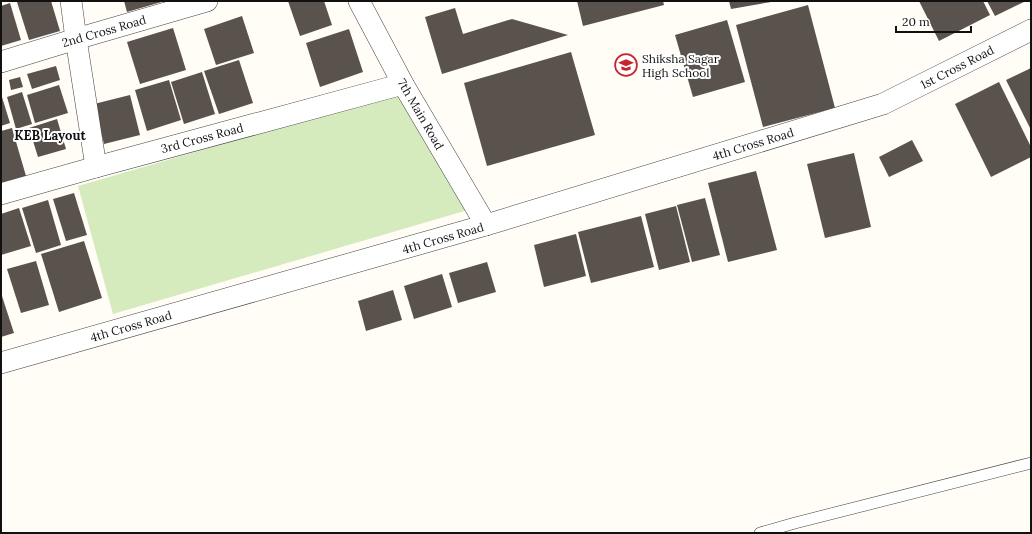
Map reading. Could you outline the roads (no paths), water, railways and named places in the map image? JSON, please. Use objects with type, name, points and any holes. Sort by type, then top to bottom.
[{"type":"street","points":[[71,1],[96,167]]},
{"type":"street","name":"2nd Cross Road","points":[[1,62],[207,1]]},
{"type":"street","name":"7th Main Road","points":[[359,1],[403,84],[486,225]]},
{"type":"street","name":"1st Cross Road","points":[[883,104],[1031,30]]},
{"type":"street","name":"3rd Cross Road","points":[[1,194],[403,84]]},
{"type":"street","name":"4th Cross Road","points":[[1,363],[486,225],[883,104]]},
{"type":"lane","points":[[760,533],[796,528],[1031,463]]},
{"type":"place","name":"Shiksha Sagar High School","points":[[626,65]]},
{"type":"district","name":"KEB Layout","points":[[50,135]]}]
